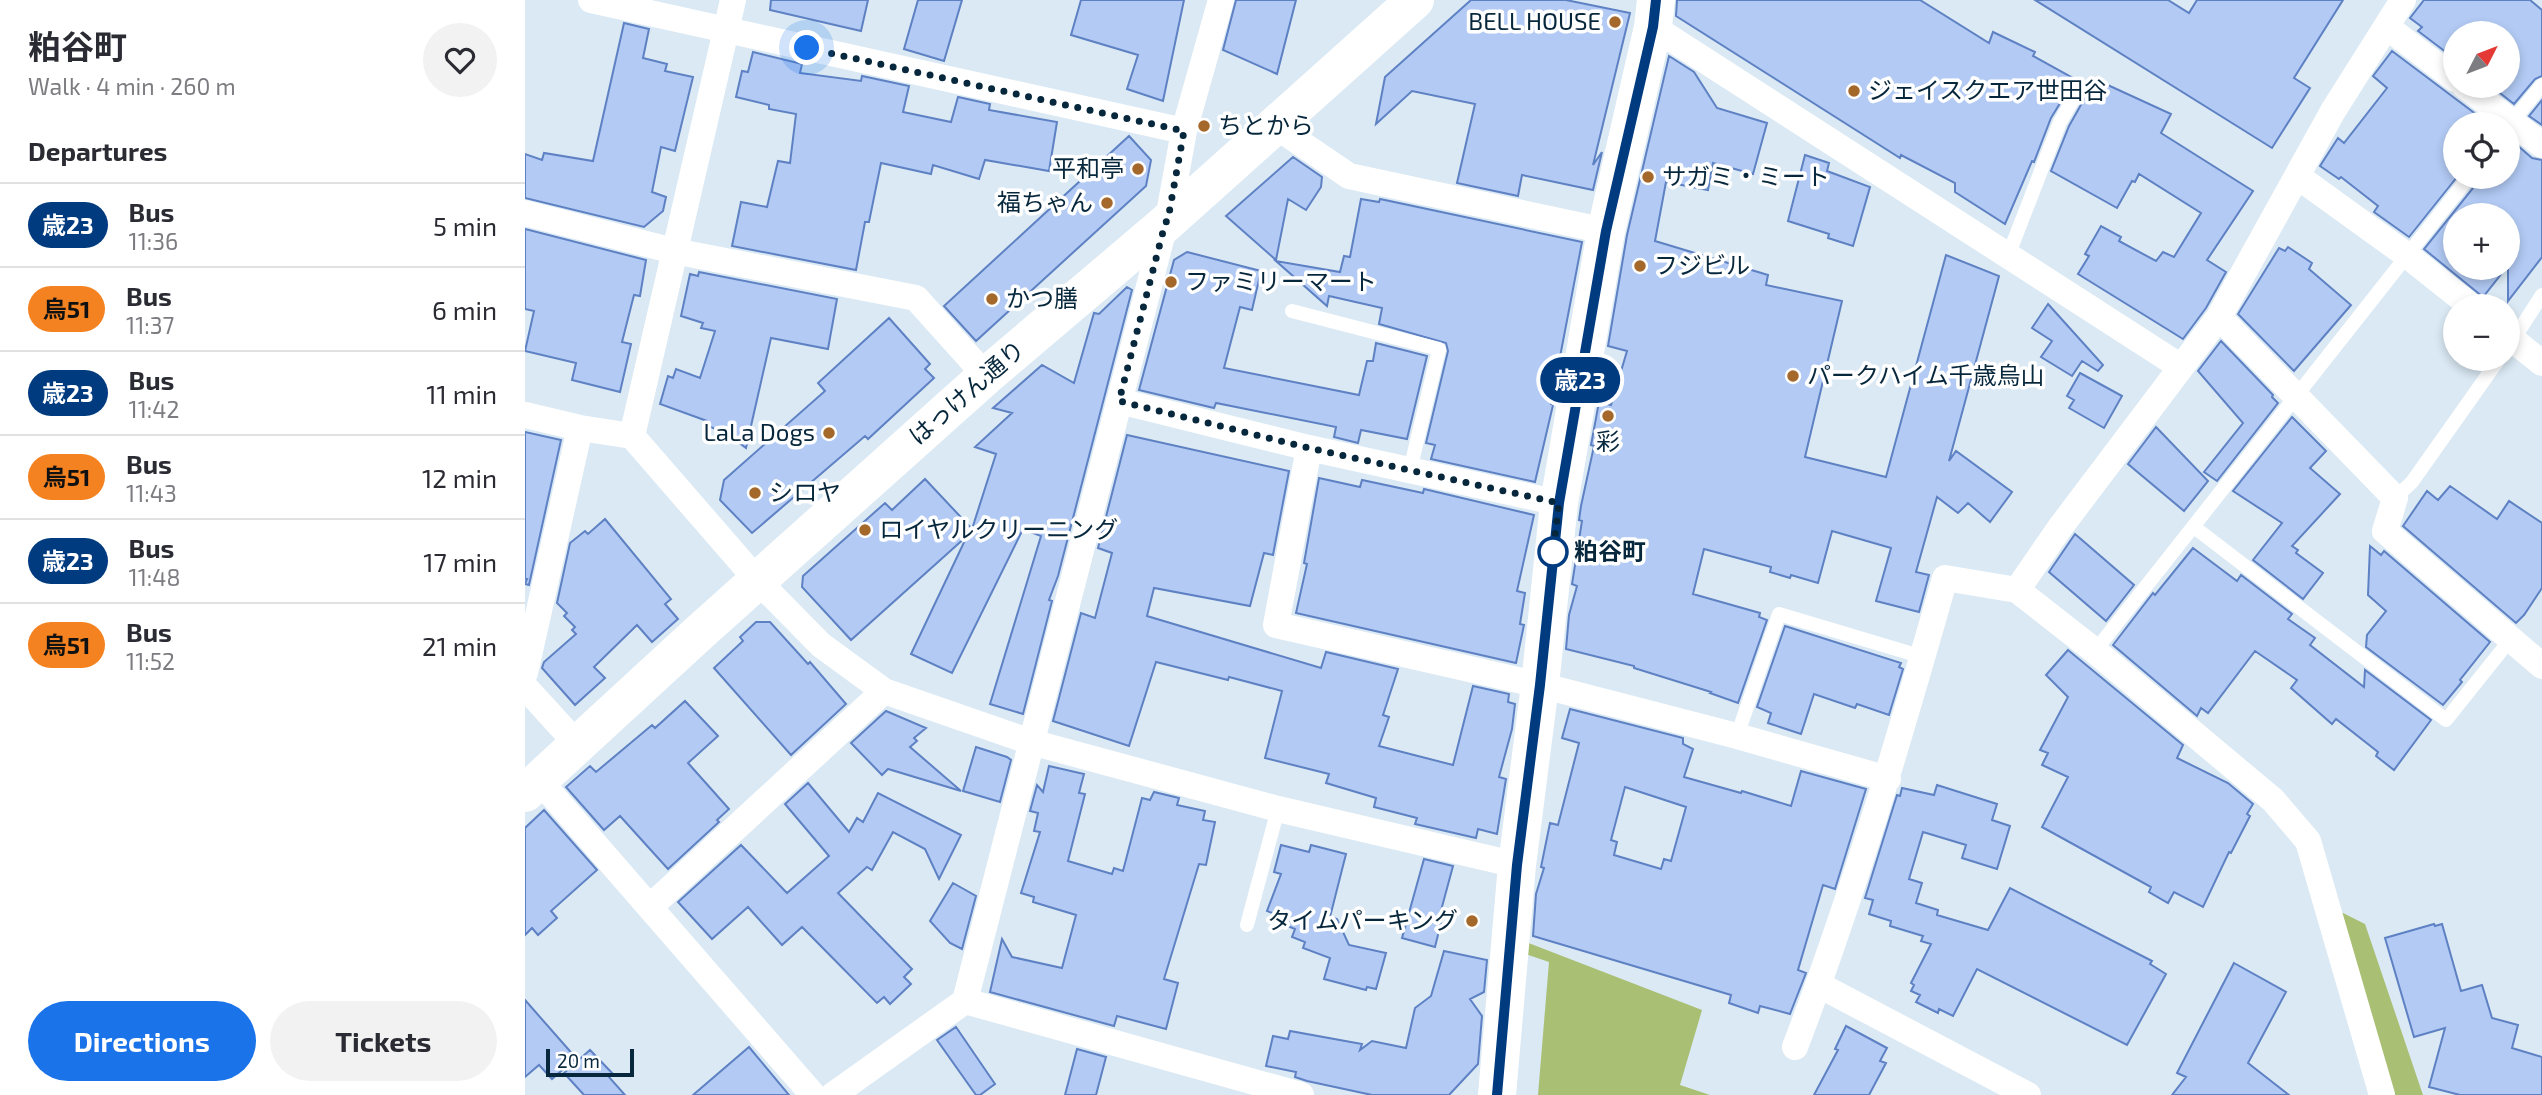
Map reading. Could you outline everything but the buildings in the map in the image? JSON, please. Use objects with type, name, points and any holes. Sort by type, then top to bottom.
[{"type":"street","points":[[590,0],[1184,131]]},
{"type":"street","points":[[632,436],[733,0]]},
{"type":"street","points":[[833,1095],[965,1001],[1166,221],[1184,131],[1221,0]]},
{"type":"street","name":"はっけん通り","points":[[532,787],[986,376],[1415,0]]},
{"type":"street","points":[[2017,590],[2059,529],[2219,317],[2333,111],[2403,0]]},
{"type":"street","points":[[1497,1095],[1517,865],[1540,685],[1559,503],[1606,231],[1655,14],[2008,256],[2181,367]]},
{"type":"street","points":[[2387,27],[2443,70]]},
{"type":"street","points":[[2479,98],[2496,112]]},
{"type":"street","points":[[1274,125],[1349,176],[1606,231]]},
{"type":"street","points":[[2520,131],[2542,145]]},
{"type":"street","points":[[2297,176],[2456,294]]},
{"type":"street","points":[[525,213],[674,251],[916,298],[986,376]]},
{"type":"street","points":[[2219,317],[2395,498],[2385,531],[2542,666]]},
{"type":"street","points":[[2520,352],[2542,363]]},
{"type":"street","points":[[1119,401],[1309,448],[1559,503]]},
{"type":"street","points":[[525,415],[580,428],[632,436],[758,580],[821,645],[884,691],[1031,742],[1277,809],[1517,865]]},
{"type":"street","points":[[525,673],[580,428]]},
{"type":"street","points":[[1309,448],[1276,625],[1540,685],[1737,736],[1888,779]]},
{"type":"street","points":[[1795,1047],[1819,985],[1888,779],[1945,579],[2017,590],[2095,651],[2273,800],[2308,841],[2382,1095]]},
{"type":"street","points":[[525,687],[578,745]]},
{"type":"street","points":[[650,906],[884,691]]},
{"type":"street","points":[[532,787],[650,906],[813,1095]]},
{"type":"street","points":[[1819,985],[2028,1095]]},
{"type":"street","points":[[965,1001],[1256,1088],[1301,1095]]},
{"type":"lane","points":[[2520,112],[2542,85]]},
{"type":"lane","points":[[2008,256],[2060,122],[2081,86]]},
{"type":"lane","points":[[2095,651],[2460,189]]},
{"type":"lane","points":[[2520,326],[2542,295]]},
{"type":"lane","points":[[1292,312],[1439,349],[1411,470]]},
{"type":"lane","points":[[2395,498],[2412,482],[2489,371]]},
{"type":"lane","points":[[2194,527],[2446,720],[2509,640]]},
{"type":"lane","points":[[1737,736],[1779,614],[1923,657]]},
{"type":"lane","points":[[1247,925],[1277,809]]},
{"type":"green space","points":[[2339,911],[2365,924],[2423,1095],[2393,1095]]},
{"type":"green space","points":[[1521,940],[1702,1010],[1680,1085],[1710,1095],[1538,1095],[1549,962],[1520,952]]},
{"type":"bus line","name":"歳23","points":[[1497,1095],[1517,865],[1540,685],[1559,503],[1606,231],[1653,27],[1656,0]]},
{"type":"place","name":"BELL HOUSE","points":[[1615,22]]},
{"type":"place","name":"ジェイスクエア世田谷","points":[[1854,91]]},
{"type":"place","name":"ちとから","points":[[1204,126]]},
{"type":"place","name":"平和亭","points":[[1138,169]]},
{"type":"place","name":"サガミ・ミート","points":[[1648,177]]},
{"type":"place","name":"福ちゃん","points":[[1107,203]]},
{"type":"place","name":"フジビル","points":[[1640,266]]},
{"type":"place","name":"ファミリーマート","points":[[1171,282]]},
{"type":"place","name":"かつ膳","points":[[992,299]]},
{"type":"place","name":"パークハイム千歳烏山","points":[[1793,376]]},
{"type":"place","name":"彩","points":[[1608,416]]},
{"type":"place","name":"LaLa Dogs","points":[[829,433]]},
{"type":"place","name":"シロヤ","points":[[755,493]]},
{"type":"place","name":"ロイヤルクリーニング","points":[[865,530]]},
{"type":"place","name":"粕谷町","points":[[1553,552]]},
{"type":"place","name":"タイムパーキング","points":[[1472,921]]},
{"type":"route","points":[[807,48],[1184,131],[1168,219],[1119,401],[1309,448],[1559,503],[1553,552]]}]
